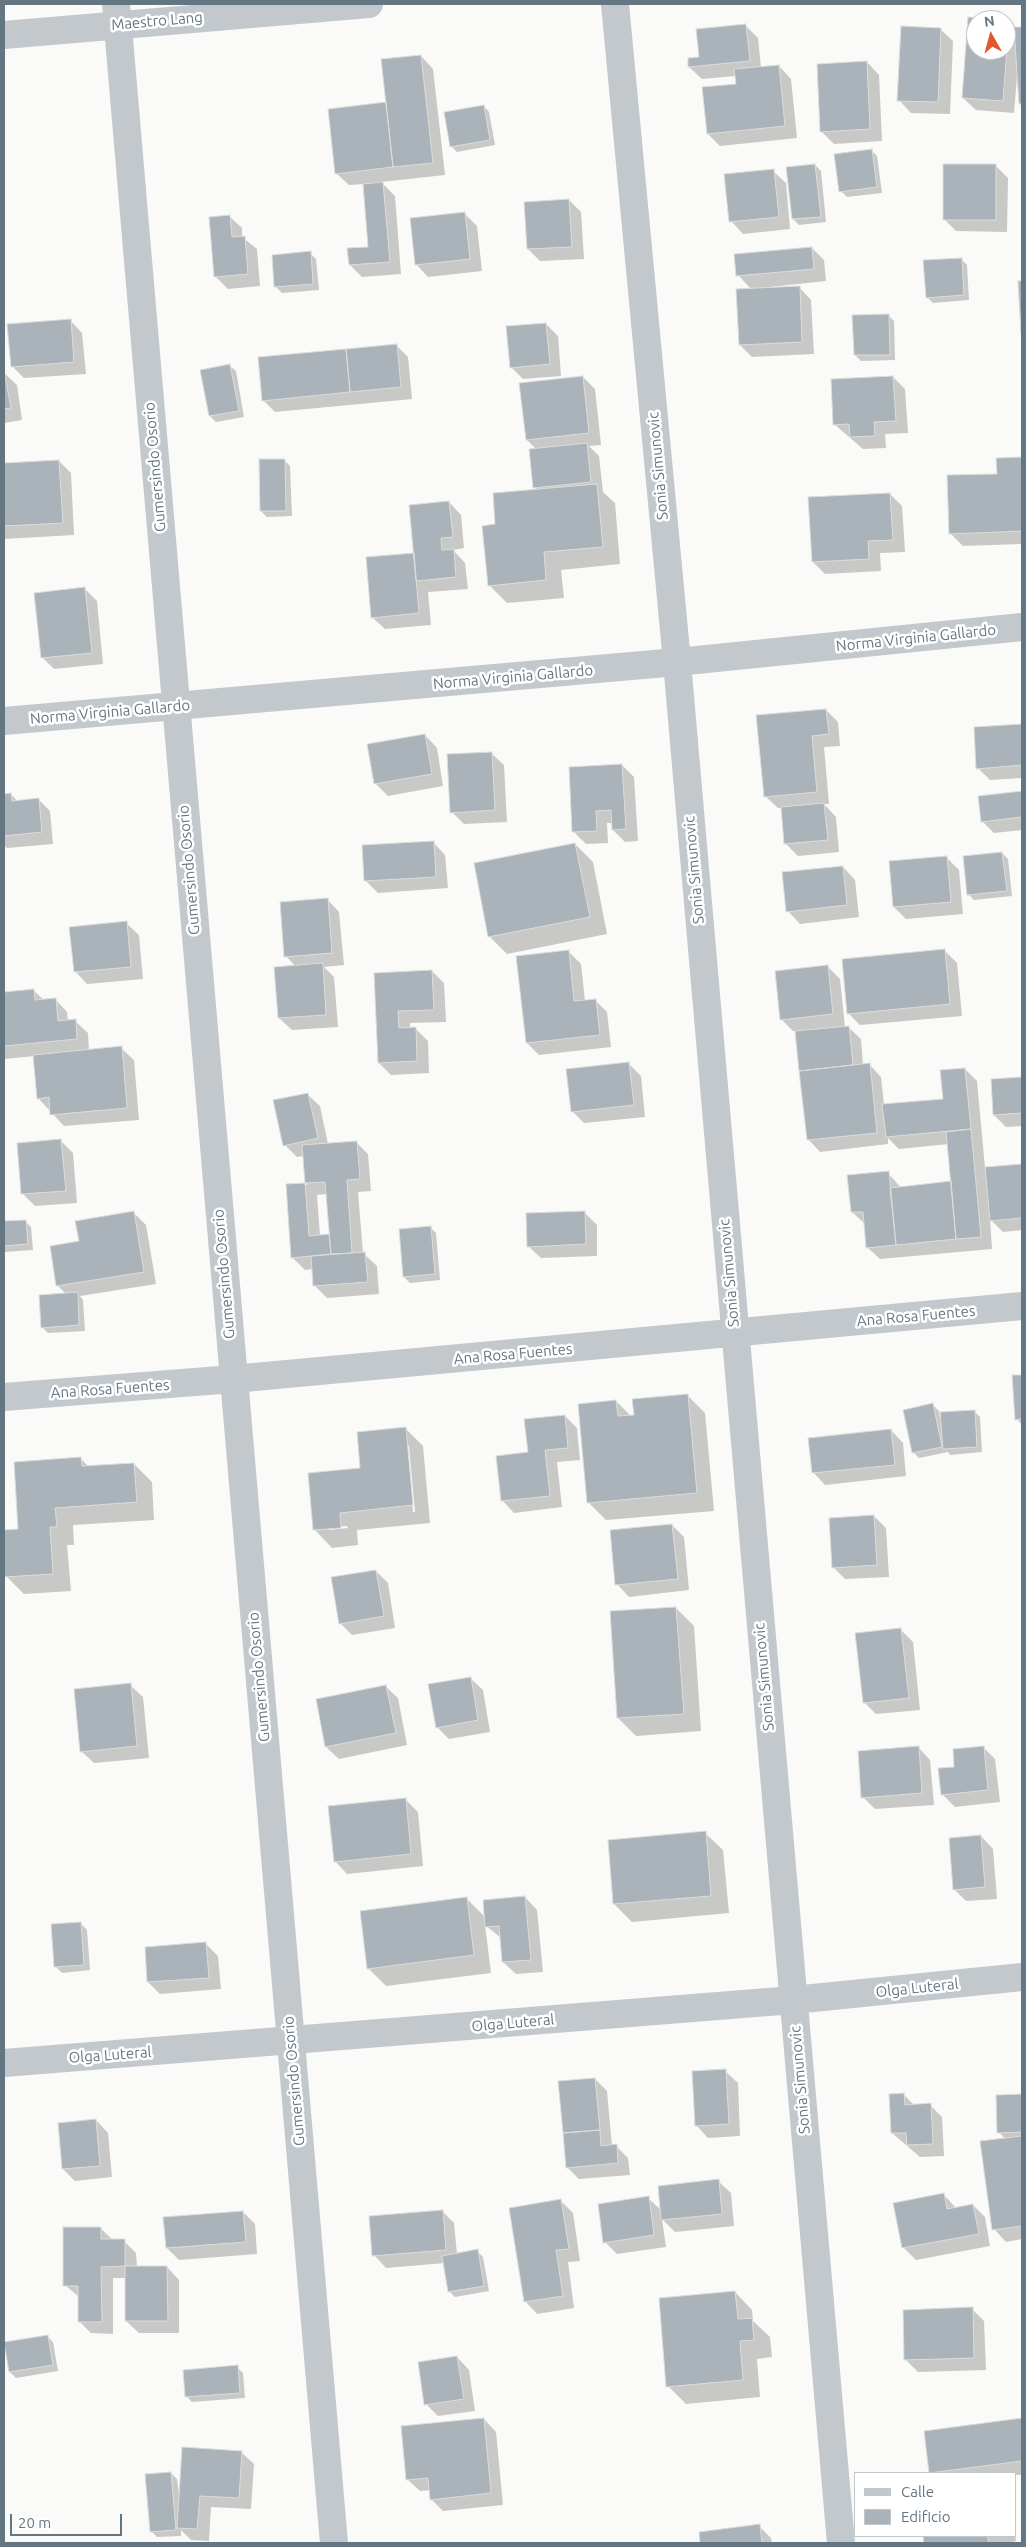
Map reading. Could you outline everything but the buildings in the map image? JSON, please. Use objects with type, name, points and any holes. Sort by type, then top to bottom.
[{"type":"street","name":"Maestro Lang","points":[[4,34],[117,14],[369,4]]},
{"type":"street","name":"Sonia Simunovic","points":[[615,4],[676,662],[841,2543]]},
{"type":"street","name":"Gumersindo Osorio","points":[[117,14],[334,2543]]},
{"type":"street","name":"Norma Virginia Gallardo","points":[[4,721],[676,662],[1022,627]]},
{"type":"street","name":"Ana Rosa Fuentes","points":[[4,1397],[233,1379],[1022,1306]]},
{"type":"street","name":"Olga Luteral","points":[[4,2063],[793,2000],[1022,1977]]}]
